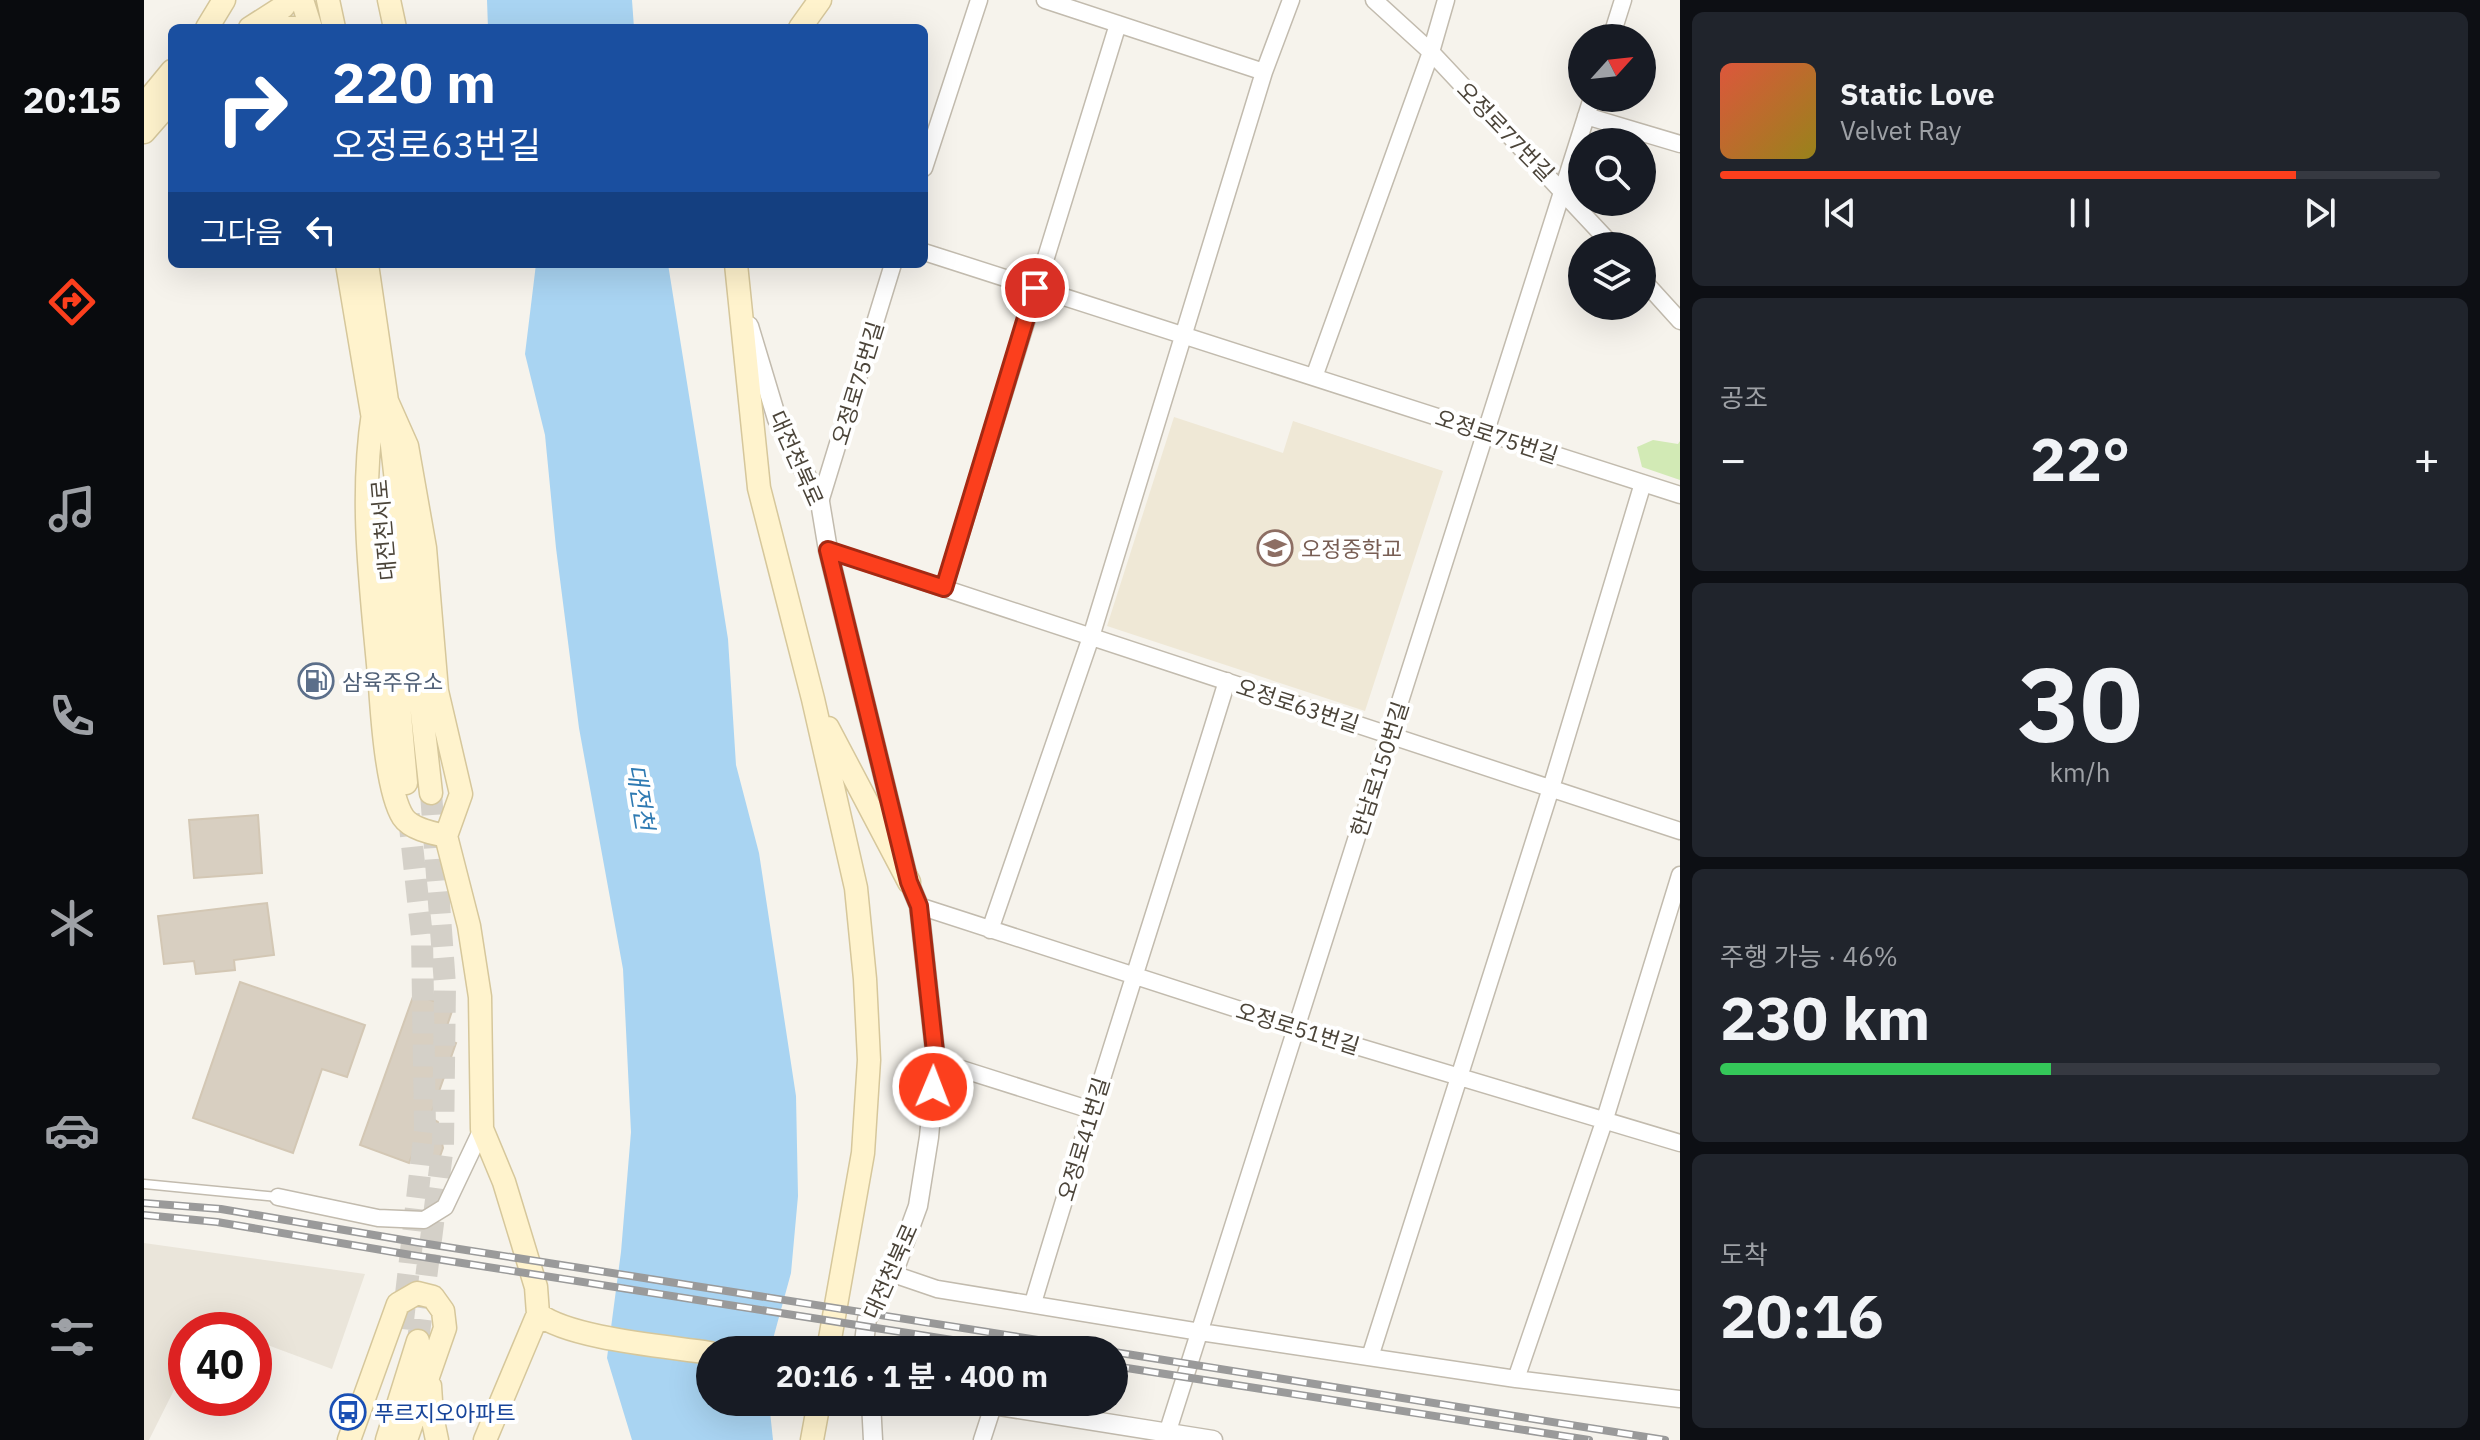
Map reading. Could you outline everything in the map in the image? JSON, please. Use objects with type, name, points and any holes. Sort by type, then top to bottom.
[{"type":"main road","points":[[209,24],[224,0]]},
{"type":"main road","points":[[256,24],[283,7],[288,0]]},
{"type":"main road","points":[[302,0],[310,24]]},
{"type":"main road","points":[[328,0],[333,24]]},
{"type":"main road","points":[[389,0],[394,24]]},
{"type":"main road","points":[[803,24],[820,0]]},
{"type":"main road","points":[[144,105],[168,76]]},
{"type":"main road","points":[[144,132],[168,105]]},
{"type":"main road","name":"대전천서로","points":[[363,268],[380,407],[407,799]]},
{"type":"main road","name":"대전천북로","points":[[736,268],[739,289]]},
{"type":"main road","points":[[739,289],[759,488],[813,699],[856,888],[869,1060],[863,1153],[830,1336]]},
{"type":"main road","points":[[380,407],[431,793]]},
{"type":"main road","points":[[380,407],[367,453],[368,542],[384,736],[396,800],[404,820],[424,831],[446,836]]},
{"type":"main road","points":[[380,407],[407,446],[425,548],[437,691],[461,794],[446,836],[469,926],[480,997],[482,1129],[504,1182],[536,1287],[538,1314],[485,1440]]},
{"type":"main road","points":[[813,699],[909,882]]},
{"type":"main road","points":[[349,1440],[398,1304],[417,1293],[433,1297],[443,1311],[445,1328],[406,1440]]},
{"type":"main road","points":[[538,1314],[550,1323],[576,1331],[696,1351]]},
{"type":"main road","points":[[363,1440],[410,1335],[387,1440]]},
{"type":"main road","points":[[430,1377],[437,1440]]},
{"type":"main road","points":[[812,1440],[816,1416]]},
{"type":"street","points":[[928,156],[979,0]]},
{"type":"street","points":[[1045,0],[1264,72]]},
{"type":"street","points":[[990,930],[1091,637],[1264,72],[1291,0]]},
{"type":"street","name":"오정로77번길","points":[[1374,0],[1431,52],[1600,232]]},
{"type":"street","points":[[1314,377],[1431,52],[1446,0]]},
{"type":"street","points":[[1615,24],[1623,0]]},
{"type":"street","points":[[944,588],[1118,24]]},
{"type":"street","name":"한남로150번길","points":[[1167,1436],[1587,112]]},
{"type":"street","points":[[1586,116],[1680,144]]},
{"type":"street","name":"오정로75번길","points":[[928,253],[1680,495]]},
{"type":"street","name":"오정로75번길","points":[[820,502],[892,268]]},
{"type":"street","name":"대전천북로","points":[[739,289],[777,419],[820,502],[828,550],[909,882],[919,906],[936,1061],[929,1137],[918,1206],[893,1274],[867,1319],[865,1336]]},
{"type":"street","points":[[1656,294],[1680,321]]},
{"type":"street","points":[[1370,1357],[1551,788],[1643,483]]},
{"type":"street","name":"오정로63번길","points":[[828,550],[1680,831]]},
{"type":"street","points":[[1135,977],[1227,681]]},
{"type":"street","points":[[1516,1379],[1604,1122],[1680,875]]},
{"type":"street","name":"오정로51번길","points":[[919,906],[1296,1028],[1680,1143]]},
{"type":"street","name":"오정로41번길","points":[[1033,1303],[1135,977]]},
{"type":"street","points":[[936,1061],[1091,1110]]},
{"type":"street","points":[[278,1197],[378,1218],[424,1220],[445,1207],[482,1129]]},
{"type":"street","points":[[893,1274],[937,1289],[1200,1332],[1516,1379],[1680,1399]]},
{"type":"street","points":[[872,1416],[873,1440]]},
{"type":"street","points":[[982,1440],[990,1416]]},
{"type":"street","points":[[1051,1416],[1167,1436],[1213,1440]]},
{"type":"lane","points":[[144,1184],[278,1197]]},
{"type":"shaded area","name":"오정중학교","points":[[1174,417],[1283,453],[1293,421],[1443,471],[1365,711],[1107,626]]},
{"type":"shaded area","points":[[144,1243],[365,1274],[332,1369],[272,1347],[272,1312],[168,1312],[168,1402],[149,1440],[144,1440]]},
{"type":"green space","points":[[1653,440],[1678,444],[1680,441],[1680,480],[1642,467],[1637,447]]},
{"type":"water","points":[[487,0],[632,0],[634,24],[488,24]]},
{"type":"water","name":"대전천","points":[[536,268],[669,268],[728,639],[736,765],[759,853],[796,1096],[798,1196],[791,1273],[774,1336],[696,1336],[696,1416],[770,1416],[773,1440],[632,1440],[607,1358],[621,1252],[631,1132],[623,969],[579,728],[545,435],[525,354]]},
{"type":"building","points":[[258,815],[262,873],[194,878],[189,820]]},
{"type":"building","points":[[267,903],[274,955],[234,960],[235,970],[196,974],[194,961],[164,964],[158,916]]},
{"type":"building","points":[[240,982],[365,1025],[347,1077],[322,1069],[293,1153],[193,1118]]},
{"type":"building","points":[[414,994],[453,1008],[443,1038],[456,1043],[430,1117],[438,1122],[443,1148],[438,1162],[413,1153],[409,1163],[360,1145]]},
{"type":"tunnel","points":[[418,1341],[443,1145],[445,985],[431,793]]},
{"type":"tunnel","points":[[402,1329],[425,1130],[422,937],[408,808]]},
{"type":"railway","points":[[144,1203],[221,1209],[1013,1336]]},
{"type":"railway","points":[[144,1215],[217,1222],[927,1336]]},
{"type":"railway","points":[[1128,1354],[1665,1440]]},
{"type":"railway","points":[[1128,1368],[1589,1440]]},
{"type":"place","name":"오정중학교","points":[[1275,548]]},
{"type":"place","name":"삼육주유소","points":[[316,681]]},
{"type":"place","name":"푸르지오아파트","points":[[348,1412]]},
{"type":"route","points":[[933,1087],[936,1061],[919,906],[909,882],[828,550],[944,588],[1035,288]]}]
